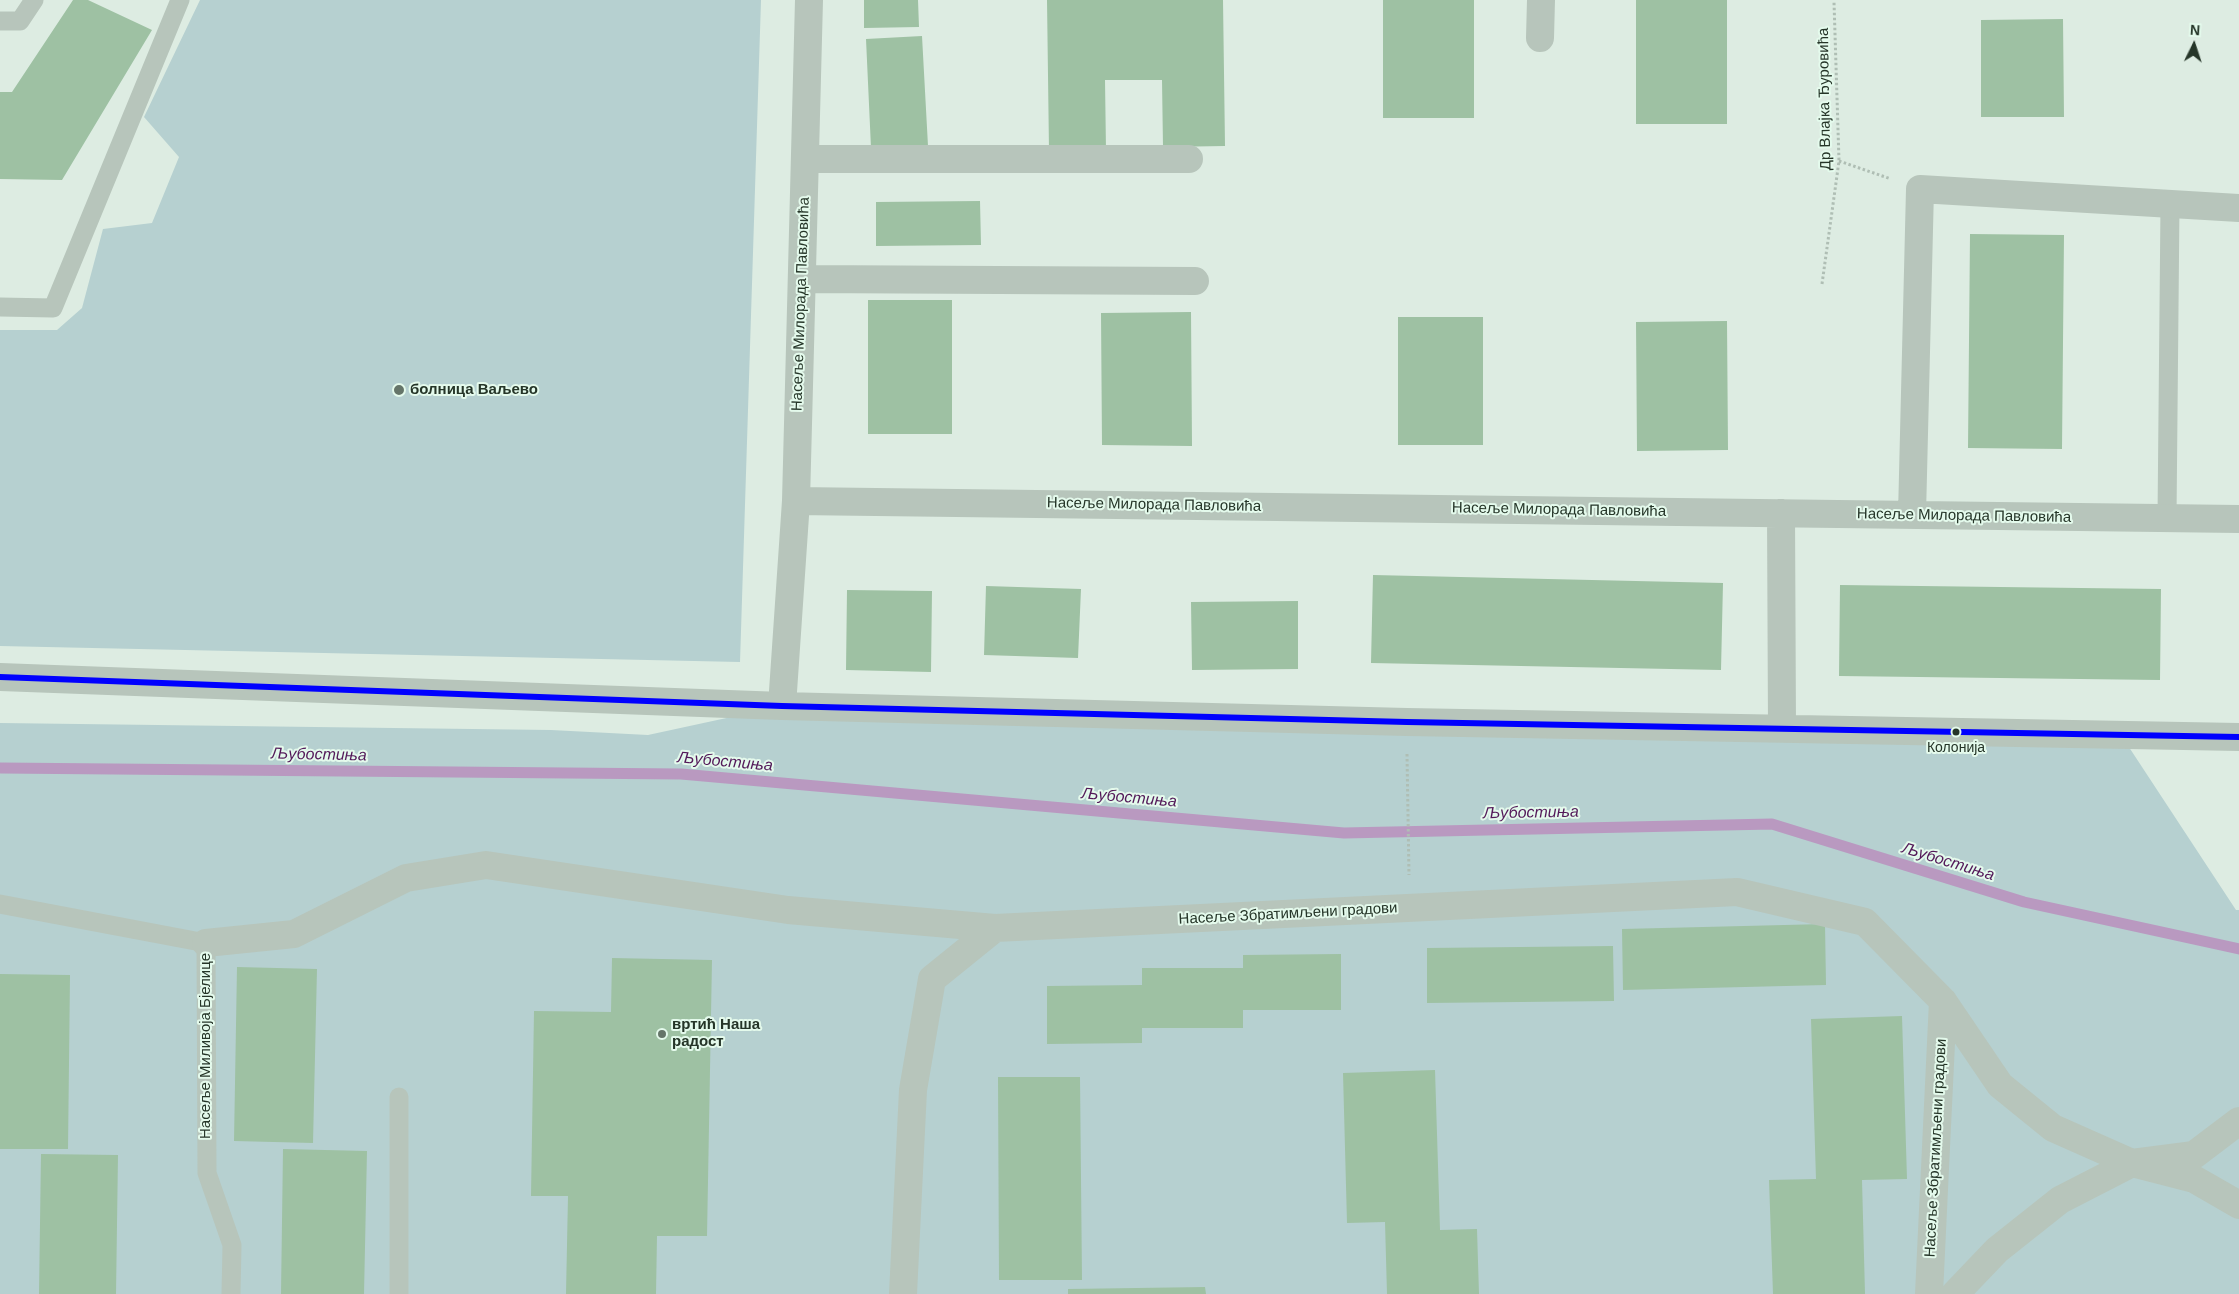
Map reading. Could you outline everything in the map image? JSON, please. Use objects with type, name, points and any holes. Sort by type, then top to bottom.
[{"type":"street","name":"Насеље Милорада Павловића","points":[[809,0],[796,500],[2239,519]]},
{"type":"street","points":[[1540,38],[1541,0]]},
{"type":"street","points":[[805,159],[1189,159]]},
{"type":"street","points":[[1912,515],[1920,188],[2239,208]]},
{"type":"street","points":[[802,279],[1195,280]]},
{"type":"street","points":[[782,706],[796,500]]},
{"type":"street","points":[[1781,513],[1782,728]]},
{"type":"street","points":[[0,677],[782,706],[1407,722],[2239,737]]},
{"type":"street","name":"Насеље Збратимљени градови","points":[[206,943],[294,934],[406,878],[486,865],[788,910],[995,928],[1737,892],[1865,922],[1943,1001],[2000,1085],[2053,1128],[2132,1163],[2194,1179],[2239,1205]]},
{"type":"street","points":[[903,1294],[913,1090],[932,978],[995,928]]},
{"type":"street","name":"Насеље Збратимљени градови","points":[[1929,1294],[1943,1001]]},
{"type":"street","points":[[1954,1294],[1997,1250],[2060,1200],[2132,1163],[2194,1155],[2239,1121]]},
{"type":"lane","points":[[0,21],[20,21],[34,0]]},
{"type":"lane","points":[[0,307],[53,308],[180,0]]},
{"type":"lane","points":[[2167,518],[2170,204]]},
{"type":"lane","name":"Насеље Миливоја Бјелице","points":[[0,904],[206,943],[207,1173],[232,1245],[231,1294]]},
{"type":"lane","points":[[399,1097],[399,1294]]},
{"type":"path","name":"Др Влајка Ђуровића","points":[[1822,284],[1839,162],[1834,2]]},
{"type":"path","points":[[1839,162],[1920,188]]},
{"type":"path","points":[[1408,772],[1410,858]]},
{"type":"shaded area","name":"болница Ваљево","points":[[200,0],[761,0],[740,662],[0,646],[0,330],[57,330],[82,308],[103,229],[152,223],[179,157],[144,117]]},
{"type":"shaded area","points":[[782,706],[2121,735],[2236,910],[2239,910],[2239,1294],[0,1294],[0,723],[551,730],[648,735]]},
{"type":"building","points":[[73,0],[88,0],[152,30],[62,180],[0,179],[0,92],[12,92]]},
{"type":"building","points":[[864,0],[918,0],[919,27],[864,28]]},
{"type":"building","points":[[1047,0],[1223,0],[1225,146],[1163,147],[1162,80],[1105,80],[1106,151],[1049,151]]},
{"type":"building","points":[[1383,0],[1474,0],[1474,118],[1383,118]]},
{"type":"building","points":[[1636,0],[1727,0],[1727,124],[1636,124]]},
{"type":"building","points":[[2063,19],[2064,117],[1981,117],[1981,20]]},
{"type":"building","points":[[922,36],[928,146],[871,148],[866,39]]},
{"type":"building","points":[[980,201],[981,245],[876,246],[876,202]]},
{"type":"building","points":[[1970,234],[2064,235],[2062,449],[1968,448]]},
{"type":"building","points":[[868,300],[952,300],[952,434],[868,434]]},
{"type":"building","points":[[1191,312],[1192,446],[1102,445],[1101,313]]},
{"type":"building","points":[[1398,317],[1483,317],[1483,445],[1398,445]]},
{"type":"building","points":[[1727,321],[1728,450],[1637,451],[1636,322]]},
{"type":"building","points":[[1373,575],[1723,583],[1721,670],[1371,663]]},
{"type":"building","points":[[1840,585],[2161,589],[2160,680],[1839,676]]},
{"type":"building","points":[[986,586],[1081,589],[1078,658],[984,655]]},
{"type":"building","points":[[847,590],[932,591],[931,672],[846,670]]},
{"type":"building","points":[[1298,601],[1298,669],[1192,670],[1191,602]]},
{"type":"building","points":[[1825,924],[1826,985],[1623,990],[1622,929]]},
{"type":"building","points":[[1613,946],[1614,1001],[1427,1003],[1427,948]]},
{"type":"building","points":[[1341,954],[1341,1010],[1243,1010],[1243,1028],[1142,1028],[1142,1043],[1047,1044],[1047,986],[1142,985],[1142,968],[1243,968],[1243,955]]},
{"type":"building","points":[[612,958],[712,960],[707,1236],[657,1236],[656,1294],[566,1294],[568,1196],[531,1196],[534,1011],[611,1012]]},
{"type":"building","points":[[237,967],[317,969],[313,1143],[234,1141]]},
{"type":"building","points":[[0,974],[70,975],[68,1149],[0,1149]]},
{"type":"building","points":[[1902,1016],[1907,1179],[1862,1180],[1865,1294],[1773,1294],[1769,1180],[1816,1179],[1811,1019]]},
{"type":"building","points":[[1435,1070],[1440,1230],[1477,1229],[1479,1294],[1387,1294],[1385,1222],[1347,1223],[1343,1073]]},
{"type":"building","points":[[998,1077],[1080,1077],[1082,1280],[999,1280]]},
{"type":"building","points":[[283,1149],[367,1151],[364,1294],[281,1294]]},
{"type":"building","points":[[41,1154],[118,1155],[116,1294],[39,1294]]},
{"type":"building","points":[[1205,1287],[1206,1294],[1068,1294],[1068,1289]]},
{"type":"waterway","name":"Љубостиња","points":[[0,768],[681,774],[1344,833],[1772,824],[2024,902],[2239,949]]},
{"type":"transit line","points":[[0,677],[782,706],[1407,722],[2239,737]]},
{"type":"place","name":"болница Ваљево","points":[[399,390]]},
{"type":"place","name":"Колонија","points":[[1956,732]]},
{"type":"place","name":"вртић Наша радост","points":[[662,1034]]}]
